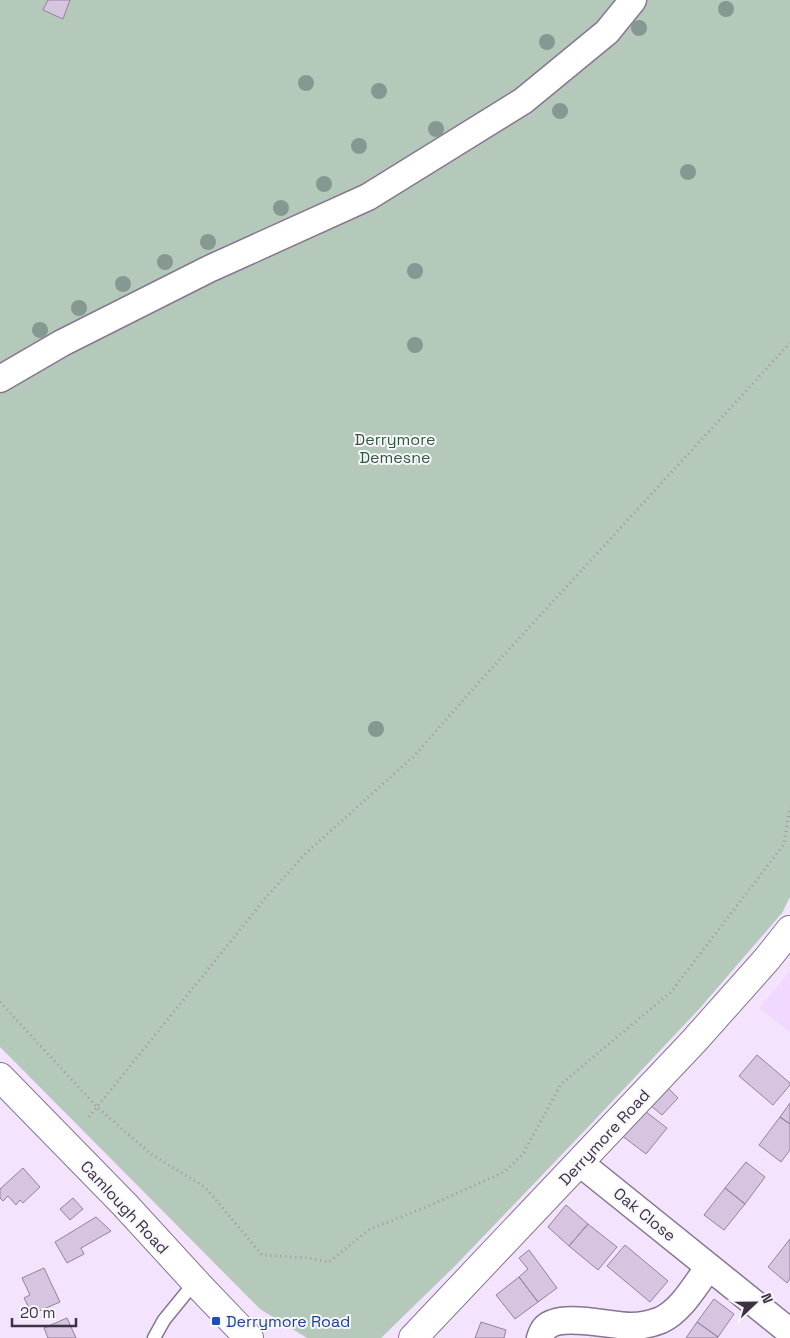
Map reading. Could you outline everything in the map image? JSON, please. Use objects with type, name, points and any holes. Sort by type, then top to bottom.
[{"type":"main road","name":"Derrymore Road","points":[[413,1338],[694,1041],[767,959],[790,930]]},
{"type":"main road","name":"Camlough Road","points":[[0,1077],[125,1205],[249,1338]]},
{"type":"street","points":[[0,380],[62,343],[209,269],[368,197],[523,100],[607,32],[633,0]]},
{"type":"street","name":"Oak Close","points":[[580,1162],[790,1332]]},
{"type":"street","points":[[540,1338],[545,1328],[552,1323],[566,1320],[630,1326],[648,1325],[675,1312],[709,1266]]},
{"type":"lane","points":[[154,1338],[164,1320],[196,1282]]},
{"type":"path","points":[[89,1117],[268,895],[306,852],[413,757],[480,681],[790,343]]},
{"type":"path","points":[[0,1002],[97,1108],[151,1154],[205,1187],[262,1255],[309,1258],[329,1262],[370,1229],[431,1205],[504,1172],[523,1154],[561,1084],[671,992],[683,977],[784,844],[790,807]]},
{"type":"shaded area","points":[[790,971],[790,1032],[759,1008]]},
{"type":"green space","name":"Derrymore Demesne","points":[[0,0],[790,0],[790,897],[782,913],[700,1008],[456,1265],[381,1338],[307,1338],[260,1309],[0,1047]]},
{"type":"building","points":[[48,0],[70,0],[63,19],[43,10]]},
{"type":"building","points":[[757,1055],[790,1083],[773,1105],[739,1076]]},
{"type":"building","points":[[668,1088],[678,1098],[662,1115],[651,1106]]},
{"type":"building","points":[[790,1103],[790,1124],[780,1117]]},
{"type":"building","points":[[641,1108],[667,1128],[646,1154],[621,1135]]},
{"type":"building","points":[[780,1117],[790,1124],[790,1150],[781,1162],[759,1145]]},
{"type":"building","points":[[746,1162],[765,1177],[745,1204],[725,1188]]},
{"type":"building","points":[[23,1168],[40,1187],[23,1203],[20,1200],[16,1205],[8,1196],[3,1201],[0,1198],[0,1189]]},
{"type":"building","points":[[725,1188],[745,1204],[724,1230],[704,1215]]},
{"type":"building","points":[[73,1198],[83,1209],[70,1220],[60,1209]]},
{"type":"building","points":[[566,1205],[588,1224],[569,1246],[548,1227]]},
{"type":"building","points":[[96,1217],[111,1231],[81,1248],[84,1254],[67,1263],[55,1242]]},
{"type":"building","points":[[588,1224],[617,1247],[598,1270],[569,1246]]},
{"type":"building","points":[[790,1239],[790,1279],[787,1283],[768,1267]]},
{"type":"building","points":[[625,1245],[668,1281],[650,1302],[607,1266]]},
{"type":"building","points":[[529,1250],[557,1288],[538,1302],[519,1277],[528,1269],[519,1258]]},
{"type":"building","points":[[44,1268],[60,1302],[37,1312],[34,1306],[29,1308],[24,1298],[30,1295],[22,1278]]},
{"type":"building","points":[[519,1277],[538,1302],[515,1319],[496,1295]]},
{"type":"building","points":[[714,1299],[734,1314],[718,1337],[697,1322]]},
{"type":"building","points":[[67,1318],[76,1338],[48,1338],[44,1328]]},
{"type":"building","points":[[481,1322],[506,1330],[504,1338],[475,1338]]},
{"type":"building","points":[[697,1322],[718,1337],[686,1338]]},
{"type":"place","name":"Derrymore Road","points":[[216,1321]]}]
